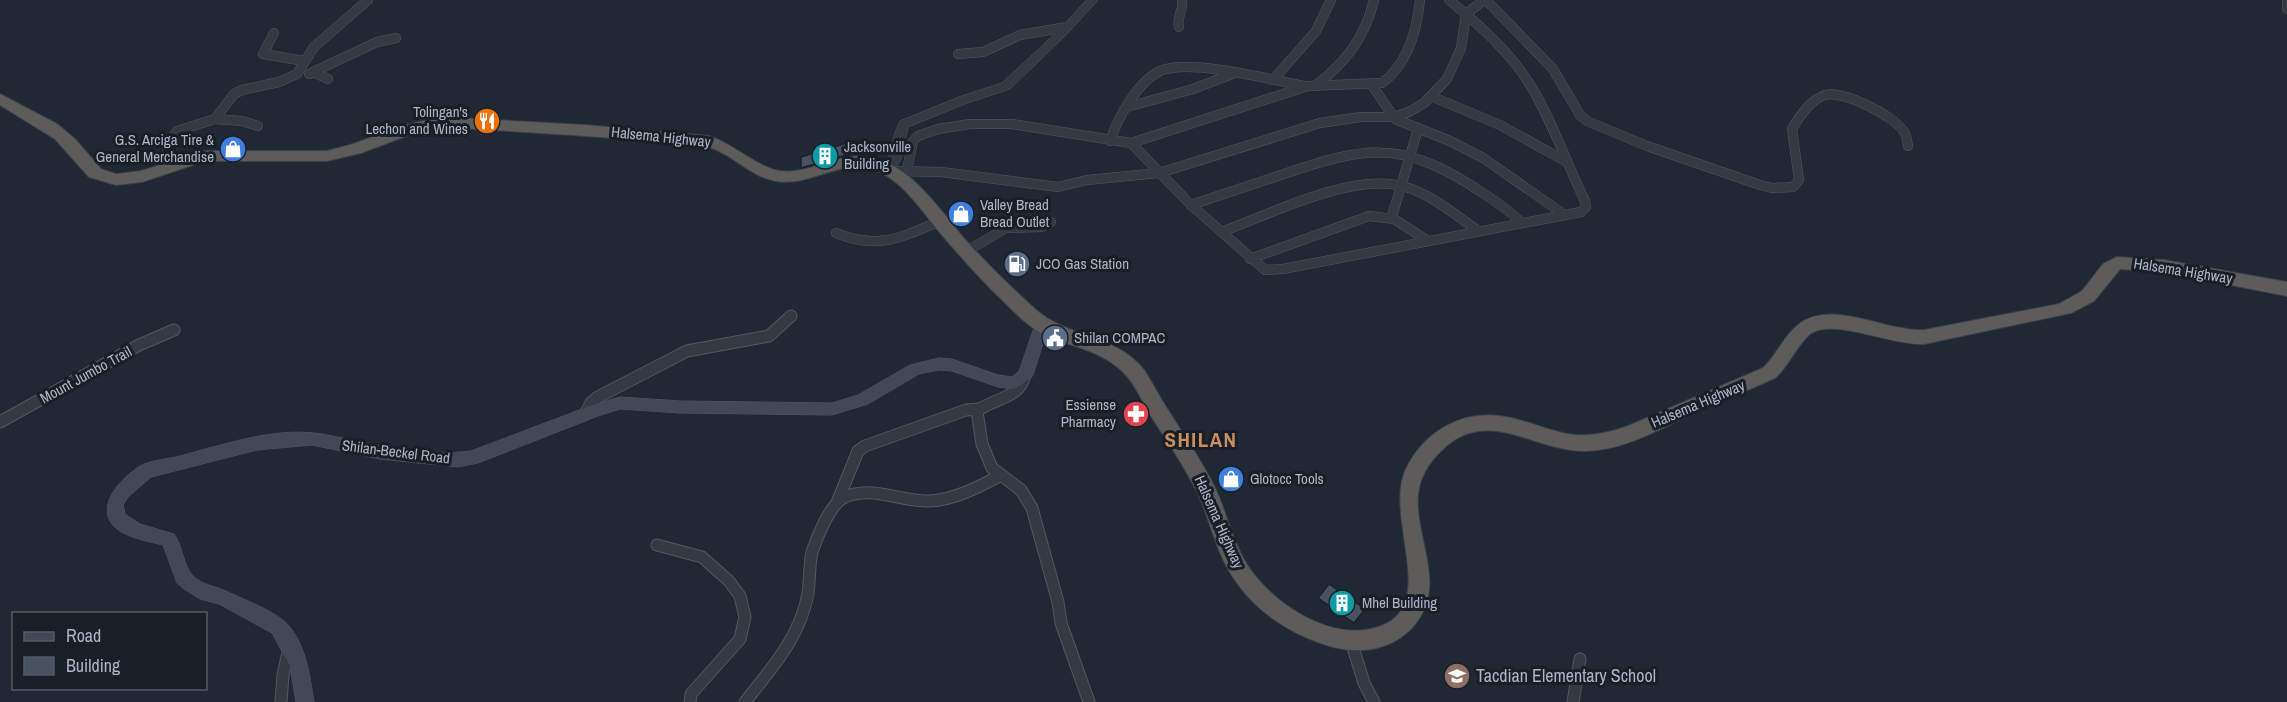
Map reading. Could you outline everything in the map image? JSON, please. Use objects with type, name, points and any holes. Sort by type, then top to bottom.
[{"type":"highway","name":"Halsema Highway","points":[[0,99],[48,124],[97,175],[105,178],[132,177],[197,158],[217,155],[304,158],[335,155],[413,128],[440,122],[585,130],[709,141],[725,146],[771,174],[781,177],[858,161],[879,163],[897,170],[1000,287],[1042,325],[1104,349],[1129,367],[1201,480],[1233,560],[1247,582],[1267,602],[1288,617],[1324,634],[1360,642],[1398,630],[1413,612],[1422,587],[1407,501],[1409,483],[1416,466],[1427,452],[1457,428],[1497,423],[1562,442],[1590,444],[1606,441],[1642,428],[1769,373],[1779,364],[1803,330],[1819,321],[1846,322],[1896,337],[1935,335],[2061,310],[2077,304],[2090,294],[2110,267],[2117,263],[2164,266],[2287,289]]},
{"type":"main road","points":[[1025,375],[1042,325]]},
{"type":"main road","name":"Shilan-Beckel Road","points":[[305,702],[299,666],[290,645],[278,627],[222,597],[206,593],[190,584],[183,578],[173,546],[168,539],[135,530],[117,518],[115,505],[122,492],[146,471],[257,442],[312,438],[381,452],[458,460],[472,458],[609,405],[631,403],[680,407],[832,409],[863,400],[902,376],[930,364],[952,364],[1010,384],[1019,381],[1025,375]]},
{"type":"street","points":[[297,74],[314,47],[368,0]]},
{"type":"street","points":[[897,170],[895,163],[900,129],[904,124],[956,102],[1006,86],[1093,0]]},
{"type":"street","points":[[1179,27],[1177,21],[1183,4],[1182,0]]},
{"type":"street","points":[[1273,80],[1316,31],[1331,0]]},
{"type":"street","points":[[897,170],[913,141],[926,132],[955,126],[1012,124],[1110,141],[1131,142],[1311,86],[1329,74],[1359,43],[1370,22],[1374,0]]},
{"type":"street","points":[[1110,141],[1140,85],[1150,76],[1163,71],[1185,67],[1311,86],[1382,83],[1388,79],[1402,59],[1417,27],[1420,0]]},
{"type":"street","points":[[1131,142],[1191,205],[1250,260],[1265,270],[1276,270],[1581,212],[1586,207],[1530,84],[1498,46],[1449,0]]},
{"type":"street","points":[[1466,14],[1485,0],[1552,69],[1580,115],[1598,127],[1760,185],[1772,188],[1793,187],[1799,180],[1792,129],[1803,114],[1826,95],[1849,98],[1893,121],[1904,130],[1908,146]]},
{"type":"street","points":[[2287,0],[2287,9]]},
{"type":"street","points":[[897,170],[941,172],[1054,187],[1087,180],[1159,172],[1320,123],[1347,118],[1392,117],[1418,108],[1433,97],[1452,72],[1467,31],[1466,14]]},
{"type":"street","points":[[958,54],[983,52],[1020,35],[1067,27]]},
{"type":"street","points":[[274,33],[263,52],[266,56],[304,61]]},
{"type":"street","points":[[215,119],[238,92],[279,82],[297,74],[313,72],[327,63],[347,57],[378,41],[396,38]]},
{"type":"street","points":[[313,72],[328,79]]},
{"type":"street","points":[[1127,107],[1192,89],[1232,74]]},
{"type":"street","points":[[1371,84],[1392,117],[1450,141],[1483,158],[1565,215]]},
{"type":"street","points":[[1433,97],[1500,125],[1565,161]]},
{"type":"street","points":[[163,169],[170,144],[177,131],[187,126],[215,119],[242,121],[258,126]]},
{"type":"street","points":[[1392,216],[1403,186],[1418,129]]},
{"type":"street","points":[[1191,205],[1296,168],[1353,152],[1383,152],[1428,162],[1492,198],[1521,222]]},
{"type":"street","points":[[1221,232],[1346,186],[1379,182],[1403,186],[1426,195],[1477,230]]},
{"type":"street","points":[[1250,260],[1369,216],[1381,214],[1392,216],[1428,241]]},
{"type":"street","points":[[836,233],[864,244],[883,244],[940,221]]},
{"type":"street","points":[[967,251],[1006,228],[1042,227],[1051,222]]},
{"type":"street","points":[[585,414],[591,403],[598,397],[676,355],[769,336],[791,316]]},
{"type":"street","name":"Mount Jumbo Trail","points":[[0,423],[140,345],[174,330]]},
{"type":"street","points":[[745,702],[784,653],[795,633],[808,595],[812,553],[833,505],[838,500],[858,451],[865,446],[966,410],[979,409],[1015,392],[1023,384],[1025,375]]},
{"type":"street","points":[[979,409],[976,414],[982,444],[992,468],[1021,490],[1032,508],[1058,602],[1061,623],[1089,702]]},
{"type":"street","points":[[838,500],[852,495],[881,493],[911,500],[938,500],[1001,475]]},
{"type":"street","points":[[657,545],[702,557],[729,581],[740,597],[745,617],[740,639],[691,694],[690,702]]},
{"type":"street","points":[[1351,641],[1364,682],[1374,702]]},
{"type":"street","points":[[281,702],[283,675],[290,645]]},
{"type":"street","points":[[1573,702],[1580,659]]},
{"type":"building","name":"Jacksonville Building","points":[[850,142],[849,154],[801,168],[801,157]]},
{"type":"building","name":"Mhel Building","points":[[1329,584],[1365,609],[1354,623],[1318,598]]},
{"type":"place","name":"Tolingan's Lechon and Wines","points":[[487,121]]},
{"type":"place","name":"G.S. Arciga Tire & General Merchandise","points":[[233,149]]},
{"type":"place","name":"Jacksonville Building","points":[[825,156]]},
{"type":"place","name":"Valley Bread Bread Outlet","points":[[961,214]]},
{"type":"place","name":"JCO Gas Station","points":[[1017,264]]},
{"type":"place","name":"Shilan COMPAC","points":[[1055,338]]},
{"type":"place","name":"Essiense Pharmacy","points":[[1136,414]]},
{"type":"place","name":"Glotocc Tools","points":[[1231,479]]},
{"type":"place","name":"Mhel Building","points":[[1342,603]]},
{"type":"place","name":"Tacdian Elementary School","points":[[1457,676]]},
{"type":"district","name":"SHILAN","points":[[1201,440]]}]
